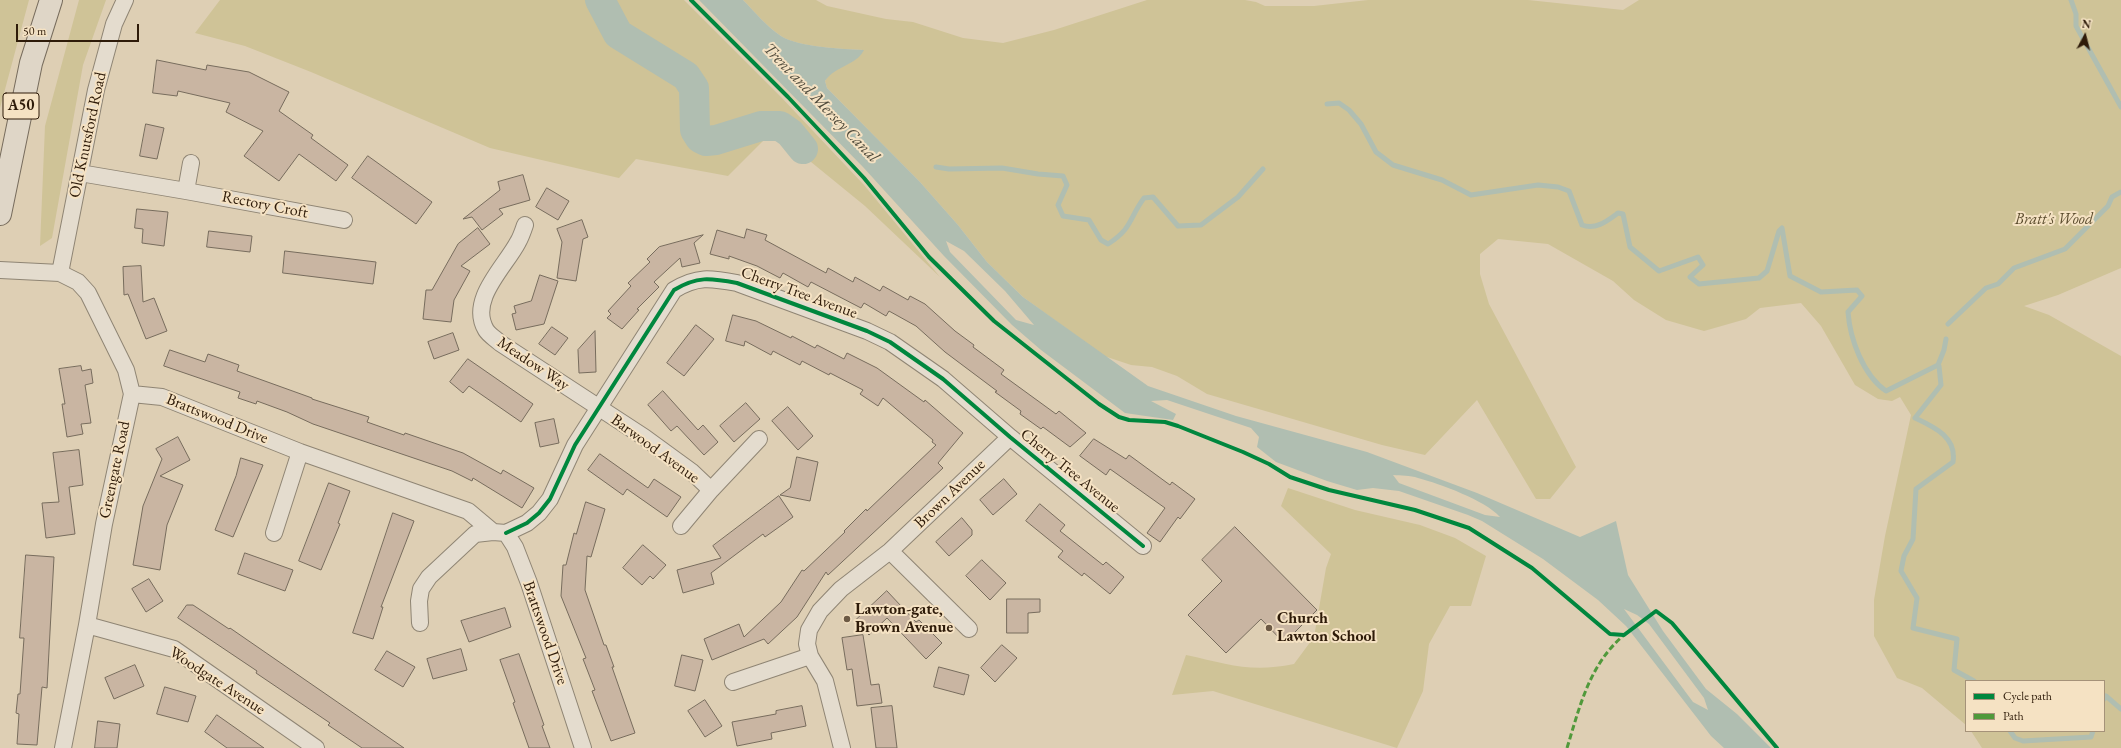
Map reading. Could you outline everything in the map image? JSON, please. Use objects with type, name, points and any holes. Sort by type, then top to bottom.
[{"type":"main road","name":"A50","points":[[0,214],[31,63],[51,0]]},
{"type":"street","name":"Old Knutsford Road","points":[[60,273],[96,90],[114,24],[125,0]]},
{"type":"street","points":[[186,191],[192,163]]},
{"type":"street","name":"Rectory Croft","points":[[80,173],[344,220]]},
{"type":"street","name":"Meadow Way","points":[[525,225],[518,243],[487,292],[482,305],[482,318],[486,331],[500,343],[598,408]]},
{"type":"street","name":"Greengate Road","points":[[0,270],[60,273],[78,282],[88,293],[126,370],[132,394],[104,524],[87,625],[63,748]]},
{"type":"street","name":"Cherry Tree Avenue","points":[[499,533],[527,523],[539,513],[550,499],[575,445],[674,290],[686,282],[700,278],[715,279],[744,286],[867,331],[890,342],[943,379],[1010,437],[1143,546]]},
{"type":"street","name":"Brattswood Drive","points":[[132,394],[162,396],[300,452],[468,511],[499,533],[515,547],[529,583],[583,748]]},
{"type":"street","name":"Barwood Avenue","points":[[598,408],[692,472],[711,490]]},
{"type":"street","name":"Brown Avenue","points":[[842,748],[825,681],[810,656],[807,644],[809,630],[820,611],[841,588],[890,551],[1010,437]]},
{"type":"street","name":"Barwood Avenue","points":[[681,526],[711,490],[759,439]]},
{"type":"street","points":[[274,533],[300,452]]},
{"type":"street","points":[[420,622],[419,601],[421,589],[429,577],[475,534],[499,533]]},
{"type":"street","points":[[890,551],[969,629]]},
{"type":"street","name":"Woodgate Avenue","points":[[87,625],[143,639],[174,649],[316,748]]},
{"type":"street","points":[[733,682],[810,656]]},
{"type":"green space","points":[[0,0],[29,0],[0,108]]},
{"type":"green space","points":[[79,0],[106,0],[83,65],[52,238],[40,246],[45,126]]},
{"type":"green space","points":[[220,0],[684,0],[781,97],[864,185],[940,277],[865,206],[773,131],[728,176],[636,159],[619,178],[490,148],[311,72],[245,46],[195,33]]},
{"type":"green space","name":"Bratt's Wood","points":[[743,0],[816,0],[827,6],[886,19],[913,22],[963,38],[1003,43],[1054,30],[1147,0],[1245,0],[1256,2],[1265,6],[1314,6],[1368,0],[1528,0],[1623,10],[1639,0],[2121,0],[2121,268],[2058,295],[2024,306],[2049,315],[2121,356],[2121,748],[1982,748],[1972,732],[2105,732],[2105,680],[1965,680],[1965,724],[1922,688],[1897,678],[1874,636],[1874,600],[1885,536],[1911,415],[1900,397],[1892,401],[1878,399],[1855,385],[1821,326],[1801,303],[1760,308],[1746,319],[1704,331],[1666,320],[1634,300],[1613,281],[1548,244],[1498,239],[1480,254],[1480,274],[1489,304],[1576,467],[1550,499],[1536,499],[1477,400],[1425,455],[1382,445],[1207,394],[1177,376],[1152,367],[1131,365],[1104,356],[1023,297],[987,262],[958,225],[920,182],[827,88],[825,81],[831,73],[854,60],[863,50],[820,47],[788,40],[761,19]]},
{"type":"green space","points":[[1288,488],[1355,510],[1420,525],[1455,538],[1486,556],[1471,606],[1450,606],[1429,644],[1423,691],[1397,748],[1213,691],[1172,695],[1186,655],[1239,666],[1264,668],[1278,667],[1294,664],[1314,637],[1326,568],[1331,554],[1281,506]]},
{"type":"water","name":"Trent and Mersey Canal","points":[[699,0],[743,0],[771,28],[789,40],[821,47],[864,50],[851,63],[835,72],[825,81],[827,88],[920,182],[958,225],[987,262],[1023,297],[1148,386],[1236,416],[1367,452],[1477,493],[1580,537],[1616,521],[1628,575],[1663,631],[1706,689],[1737,714],[1771,748],[1724,748],[1711,736],[1626,626],[1598,600],[1543,559],[1482,521],[1399,491],[1373,488],[1357,490],[1327,481],[1276,462],[1257,447],[1259,437],[1251,428],[1167,400],[1151,401],[1176,414],[1173,420],[1125,413],[1041,350],[1012,325],[944,256],[863,167]],"holes":[[[946,241],[964,251],[1005,291],[1034,325],[1016,320],[950,252]],[[1393,475],[1412,476],[1438,484],[1462,493],[1484,505],[1500,517],[1485,515],[1399,483]],[[1624,609],[1637,615],[1649,624],[1704,698],[1708,710],[1693,702]]]},
{"type":"building","points":[[157,60],[206,70],[207,65],[249,72],[289,92],[279,111],[313,135],[311,138],[348,165],[336,181],[299,154],[279,181],[244,156],[263,131],[226,112],[230,103],[178,91],[177,96],[153,93]]},
{"type":"building","points":[[146,124],[164,128],[157,159],[140,156]]},
{"type":"building","points":[[368,156],[432,202],[416,224],[352,178]]},
{"type":"building","points":[[523,175],[530,200],[499,209],[503,214],[482,230],[472,217],[463,219],[500,190],[498,182]]},
{"type":"building","points":[[547,188],[569,201],[558,220],[536,207]]},
{"type":"building","points":[[137,209],[168,212],[164,246],[142,243],[143,229],[135,228]]},
{"type":"building","points":[[582,220],[588,237],[583,239],[576,281],[557,278],[562,242],[557,229]]},
{"type":"building","points":[[478,228],[490,244],[461,266],[470,271],[454,300],[451,322],[423,319],[426,290],[432,290],[458,244]]},
{"type":"building","points":[[747,229],[767,235],[765,240],[826,273],[828,268],[853,282],[855,277],[880,291],[883,286],[908,300],[910,296],[925,304],[955,331],[974,345],[973,347],[1004,370],[1001,374],[1056,414],[1059,411],[1086,433],[1070,447],[1043,427],[1041,429],[1020,414],[1021,411],[945,352],[916,326],[889,311],[886,316],[864,303],[861,308],[811,282],[808,287],[783,273],[780,278],[757,266],[729,256],[729,259],[710,254],[717,230],[744,238]]},
{"type":"building","points":[[209,231],[252,236],[250,252],[207,247]]},
{"type":"building","points":[[703,235],[694,243],[700,263],[682,267],[680,258],[654,282],[659,287],[637,309],[639,310],[622,329],[607,318],[611,314],[608,311],[631,286],[628,283],[650,262],[647,259],[659,247]]},
{"type":"building","points":[[285,251],[376,262],[373,284],[283,273]]},
{"type":"building","points":[[141,266],[143,302],[154,298],[167,331],[146,339],[128,294],[124,295],[123,267]]},
{"type":"building","points":[[540,275],[558,281],[544,324],[516,330],[512,314],[516,313],[514,306],[531,301]]},
{"type":"building","points":[[733,315],[756,321],[791,338],[792,336],[815,348],[817,345],[844,359],[847,353],[877,368],[924,402],[925,400],[963,433],[938,463],[943,468],[828,575],[826,572],[797,617],[768,644],[764,639],[712,660],[704,639],[739,624],[744,637],[781,602],[802,570],[804,571],[845,532],[844,531],[866,509],[867,511],[936,445],[932,442],[933,440],[883,398],[878,406],[860,394],[863,390],[802,361],[800,365],[773,351],[771,355],[745,341],[744,346],[726,341]]},
{"type":"building","points":[[696,325],[714,339],[684,376],[667,363]]},
{"type":"building","points":[[552,327],[568,338],[555,355],[539,344]]},
{"type":"building","points":[[595,331],[596,372],[579,373],[578,350]]},
{"type":"building","points":[[453,333],[459,350],[434,359],[428,342]]},
{"type":"building","points":[[170,350],[205,362],[208,354],[239,365],[237,371],[312,399],[369,417],[367,422],[404,435],[405,433],[463,453],[501,474],[503,470],[534,488],[522,508],[473,478],[472,481],[452,471],[313,424],[287,412],[257,401],[256,404],[238,398],[240,392],[164,366]]},
{"type":"building","points":[[468,359],[533,404],[521,422],[469,386],[463,393],[450,382]]},
{"type":"building","points":[[81,366],[82,371],[91,369],[93,383],[85,385],[91,423],[81,424],[83,434],[67,437],[62,404],[65,404],[59,369]]},
{"type":"building","points":[[663,391],[698,430],[703,425],[718,442],[704,455],[677,426],[671,431],[648,405]]},
{"type":"building","points":[[746,403],[760,419],[734,442],[720,426]]},
{"type":"building","points":[[788,407],[813,436],[798,450],[772,421]]},
{"type":"building","points":[[554,419],[559,443],[540,447],[535,423]]},
{"type":"building","points":[[178,437],[190,460],[160,476],[183,485],[167,525],[160,570],[133,565],[143,506],[162,459],[156,449]]},
{"type":"building","points":[[1094,439],[1126,459],[1129,455],[1170,485],[1172,482],[1195,499],[1180,519],[1178,517],[1160,542],[1147,533],[1165,508],[1110,469],[1106,475],[1080,456]]},
{"type":"building","points":[[79,450],[83,485],[69,487],[75,534],[46,538],[42,503],[59,502],[53,453]]},
{"type":"building","points":[[600,454],[648,488],[654,479],[681,497],[667,517],[627,489],[623,495],[588,470]]},
{"type":"building","points":[[797,457],[818,462],[810,501],[780,495],[790,488]]},
{"type":"building","points":[[241,458],[263,465],[233,537],[215,530],[236,476]]},
{"type":"building","points":[[1004,479],[1017,494],[993,515],[980,500]]},
{"type":"building","points":[[329,483],[350,491],[338,523],[340,524],[321,570],[299,561]]},
{"type":"building","points":[[779,496],[793,517],[765,537],[763,534],[711,573],[714,584],[683,593],[677,570],[721,558],[713,546]]},
{"type":"building","points":[[586,502],[605,509],[591,557],[587,556],[585,590],[604,645],[606,645],[614,667],[612,667],[635,733],[611,741],[592,691],[595,690],[583,659],[586,658],[561,596],[563,565],[566,565],[574,533],[576,534]]},
{"type":"building","points":[[1040,504],[1065,525],[1060,531],[1103,565],[1106,562],[1124,577],[1110,594],[1084,573],[1082,576],[1058,557],[1063,551],[1026,521]]},
{"type":"building","points":[[393,513],[414,521],[381,607],[383,607],[373,639],[353,633]]},
{"type":"building","points":[[962,518],[972,530],[972,535],[949,556],[936,542]]},
{"type":"building","points":[[1235,527],[1317,610],[1284,643],[1261,619],[1226,653],[1188,615],[1222,581],[1202,560]]},
{"type":"building","points":[[643,545],[666,565],[653,579],[650,576],[642,585],[623,568]]},
{"type":"building","points":[[245,553],[293,570],[285,591],[238,574]]},
{"type":"building","points":[[26,555],[54,557],[47,688],[42,687],[37,745],[17,744],[19,714],[16,713],[18,694],[20,694],[24,638],[20,638]]},
{"type":"building","points":[[982,560],[1006,583],[990,600],[966,576]]},
{"type":"building","points":[[149,579],[163,601],[146,612],[132,589]]},
{"type":"building","points":[[887,591],[916,622],[919,620],[942,643],[926,659],[887,618],[869,635],[855,621]]},
{"type":"building","points":[[1007,599],[1040,599],[1040,612],[1028,613],[1028,633],[1007,633]]},
{"type":"building","points":[[187,605],[193,605],[229,629],[230,628],[404,748],[362,748],[328,725],[330,723],[256,673],[257,671],[178,618]]},
{"type":"building","points":[[505,608],[511,627],[469,642],[461,621]]},
{"type":"building","points":[[863,635],[871,685],[879,684],[882,703],[857,706],[852,669],[847,670],[842,638]]},
{"type":"building","points":[[1002,645],[1017,658],[995,682],[981,668]]},
{"type":"building","points":[[461,649],[467,670],[433,679],[427,659]]},
{"type":"building","points":[[387,651],[415,667],[403,687],[375,670]]},
{"type":"building","points":[[519,654],[544,725],[542,726],[550,748],[529,748],[513,703],[515,702],[500,660]]},
{"type":"building","points":[[682,655],[703,660],[695,691],[675,686]]},
{"type":"building","points":[[135,665],[144,686],[114,699],[105,678]]},
{"type":"building","points":[[939,667],[969,675],[964,695],[934,687]]},
{"type":"building","points":[[165,687],[196,696],[188,722],[157,714]]},
{"type":"building","points":[[705,700],[722,726],[705,737],[688,711]]},
{"type":"building","points":[[802,706],[806,726],[771,733],[772,739],[737,746],[732,722],[776,714],[776,711]]},
{"type":"building","points":[[892,706],[897,748],[876,748],[871,708]]},
{"type":"building","points":[[217,715],[264,748],[227,748],[205,732]]},
{"type":"building","points":[[98,721],[120,724],[117,748],[95,748]]},
{"type":"waterway","points":[[600,0],[618,34],[686,76],[694,88],[695,130],[700,138],[706,141],[716,140],[761,126],[780,126],[790,133],[803,149]]},
{"type":"waterway","points":[[2071,0],[2076,14],[2076,26],[2121,107]]},
{"type":"waterway","points":[[1327,104],[1339,103],[1349,110],[1361,124],[1376,152],[1393,165],[1442,180],[1471,195],[1538,185],[1558,187],[1569,191],[1582,225],[1597,226],[1618,213],[1623,214],[1630,247],[1659,271],[1698,257],[1703,265],[1690,277],[1699,284],[1759,278],[1767,271],[1779,231],[1782,228],[1790,276],[1821,292],[1857,290],[1862,296],[1848,312],[1849,322],[1859,356],[1864,366],[1878,384],[1886,391],[1938,365],[1939,366],[1941,385],[1915,418],[1930,425],[1948,439],[1953,453],[1953,462],[1916,489],[1913,539],[1904,556],[1901,571],[1917,598],[1913,628],[1957,639],[1954,670],[1972,680]]},
{"type":"waterway","points":[[936,167],[949,169],[1002,168],[1038,174],[1063,176],[1067,185],[1058,205],[1063,216],[1089,220],[1101,240],[1108,244],[1126,228],[1144,198],[1153,197],[1178,226],[1201,225],[1238,197],[1263,169]]},
{"type":"waterway","points":[[1948,324],[1986,288],[1998,284],[2014,268],[2065,249],[2108,206],[2112,197],[2121,192]]},
{"type":"waterway","points":[[1938,365],[1944,350],[1946,339]]},
{"type":"waterway","points":[[2105,698],[2106,696],[2121,709]]},
{"type":"waterway","points":[[2011,732],[2015,738],[2023,741],[2091,737],[2093,732]]},
{"type":"marked path","points":[[1567,748],[1587,687],[1594,673],[1602,659],[1624,635]]},
{"type":"cycle path","points":[[691,0],[788,97],[864,178],[929,257],[994,321],[1099,404],[1119,417],[1129,420],[1165,422],[1178,426],[1243,452],[1269,464],[1290,477],[1329,490],[1415,510],[1469,528],[1532,568],[1610,634],[1624,635],[1656,611],[1672,623],[1777,748]]},
{"type":"cycle path","points":[[506,533],[527,523],[539,513],[550,499],[575,445],[674,290],[690,282],[711,279],[737,283],[867,331],[890,342],[943,379],[1010,437],[1143,546]]},
{"type":"place","name":"Lawton-gate, Brown Avenue","points":[[847,619]]},
{"type":"place","name":"Church Lawton School","points":[[1269,628]]}]
